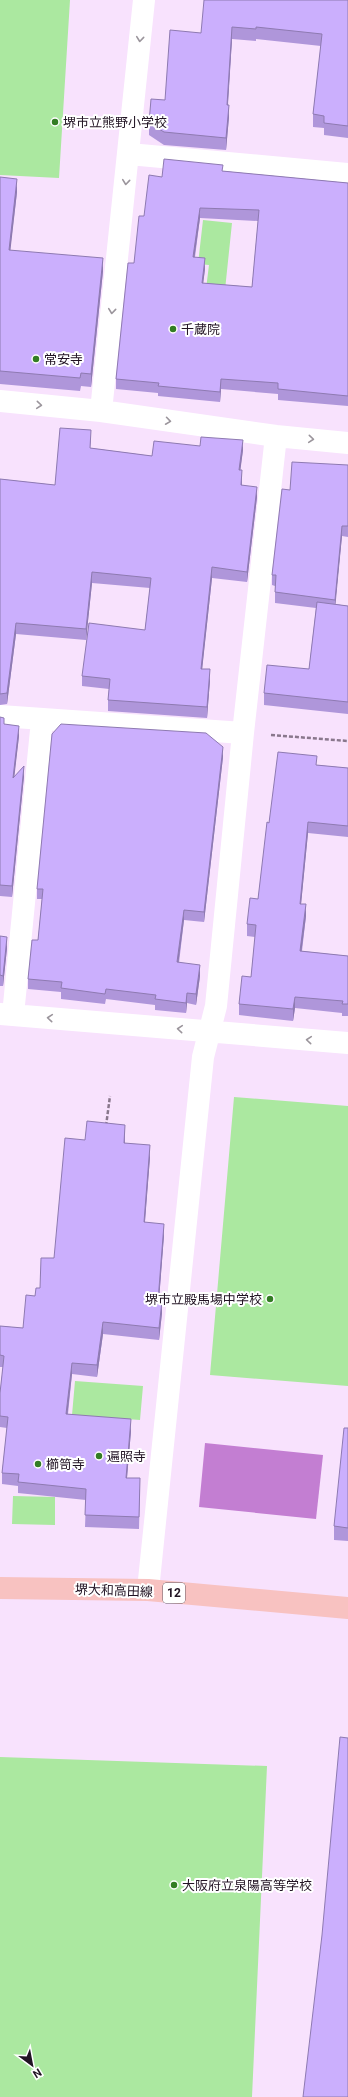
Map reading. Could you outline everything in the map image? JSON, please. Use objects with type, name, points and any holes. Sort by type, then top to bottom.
[{"type":"main road","name":"堺大和高田線","points":[[0,1588],[148,1590],[348,1608]]},
{"type":"street","points":[[101,411],[144,0]]},
{"type":"street","points":[[129,154],[348,174]]},
{"type":"street","points":[[0,401],[101,411],[276,436],[348,443]]},
{"type":"street","points":[[148,1590],[203,1057],[216,1006],[243,733],[276,436]]},
{"type":"street","points":[[0,716],[243,733]]},
{"type":"street","points":[[42,720],[6,1014],[348,1043]]},
{"type":"path","points":[[243,733],[348,742]]},
{"type":"path","points":[[105,1129],[110,1096]]},
{"type":"green space","points":[[0,0],[70,0],[59,178],[0,175]]},
{"type":"green space","points":[[203,220],[232,223],[225,290],[206,289],[209,265],[198,264]]},
{"type":"green space","points":[[234,1097],[348,1106],[348,1386],[210,1375]]},
{"type":"green space","points":[[75,1381],[143,1386],[140,1420],[72,1415]]},
{"type":"green space","points":[[13,1496],[55,1497],[55,1525],[12,1524]]},
{"type":"green space","points":[[0,1757],[267,1766],[252,2097],[0,2097]]},
{"type":"shaded area","points":[[205,1443],[323,1455],[316,1519],[199,1507]]},
{"type":"building","points":[[204,0],[348,0],[348,126],[324,123],[324,116],[313,114],[322,34],[256,27],[256,29],[232,27],[227,105],[229,105],[226,138],[164,132],[149,123],[151,99],[165,100],[170,30],[201,33]]},
{"type":"building","points":[[164,159],[223,165],[222,171],[348,183],[348,396],[278,389],[278,383],[221,379],[220,392],[158,386],[159,383],[116,379],[128,263],[134,263],[139,216],[144,216],[149,175],[162,177]],"holes":[[[200,208],[259,210],[252,287],[202,283],[205,258],[193,257]]]},
{"type":"building","points":[[0,177],[17,179],[9,250],[103,258],[91,374],[81,373],[80,378],[0,371]]},
{"type":"building","points":[[60,428],[91,430],[90,448],[152,456],[154,441],[200,446],[201,437],[243,440],[239,470],[242,470],[241,485],[257,487],[247,572],[212,567],[201,669],[210,669],[207,707],[108,700],[110,679],[82,676],[89,623],[145,630],[151,578],[92,572],[86,629],[16,623],[7,693],[0,694],[0,479],[55,485]]},
{"type":"building","points":[[292,462],[348,465],[348,526],[342,526],[335,600],[275,592],[276,575],[272,575],[282,489],[290,490]]},
{"type":"building","points":[[317,602],[348,606],[348,702],[264,693],[267,665],[309,669]]},
{"type":"building","points":[[0,717],[4,718],[4,724],[19,726],[13,778],[24,766],[12,886],[0,885]]},
{"type":"building","points":[[61,724],[206,733],[223,747],[204,912],[184,910],[177,962],[200,965],[196,994],[187,993],[186,1003],[155,999],[156,995],[106,989],[105,994],[61,988],[62,982],[28,979],[32,940],[38,940],[43,889],[37,889],[52,734]]},
{"type":"building","points":[[278,752],[317,756],[316,765],[348,768],[348,826],[308,822],[300,904],[306,904],[300,951],[348,956],[348,1004],[342,1004],[343,1001],[295,997],[293,1009],[239,1004],[242,976],[251,977],[256,925],[247,924],[250,898],[258,899],[267,822],[269,823]]},
{"type":"building","points":[[0,936],[7,937],[3,976],[0,975]]},
{"type":"building","points":[[87,1121],[125,1125],[124,1143],[150,1145],[144,1222],[164,1224],[158,1301],[162,1301],[159,1328],[103,1322],[97,1365],[72,1363],[66,1414],[131,1419],[126,1478],[140,1478],[139,1517],[85,1515],[86,1489],[18,1482],[19,1474],[2,1473],[8,1417],[0,1416],[0,1393],[4,1356],[0,1355],[0,1326],[23,1328],[26,1295],[35,1296],[36,1288],[40,1288],[41,1258],[54,1258],[65,1138],[85,1140]]},
{"type":"building","points":[[344,1428],[348,1428],[348,1528],[334,1526]]},
{"type":"building","points":[[340,1737],[348,1738],[348,2097],[303,2097],[322,1935]]},
{"type":"place","name":"堺市立熊野小学校","points":[[55,122]]},
{"type":"place","name":"千蔵院","points":[[173,329]]},
{"type":"place","name":"常安寺","points":[[36,359]]},
{"type":"place","name":"堺市立殿馬場中学校","points":[[270,1299]]},
{"type":"place","name":"遍照寺","points":[[99,1456]]},
{"type":"place","name":"櫛笥寺","points":[[38,1464]]},
{"type":"place","name":"大阪府立泉陽高等学校","points":[[174,1885]]}]
